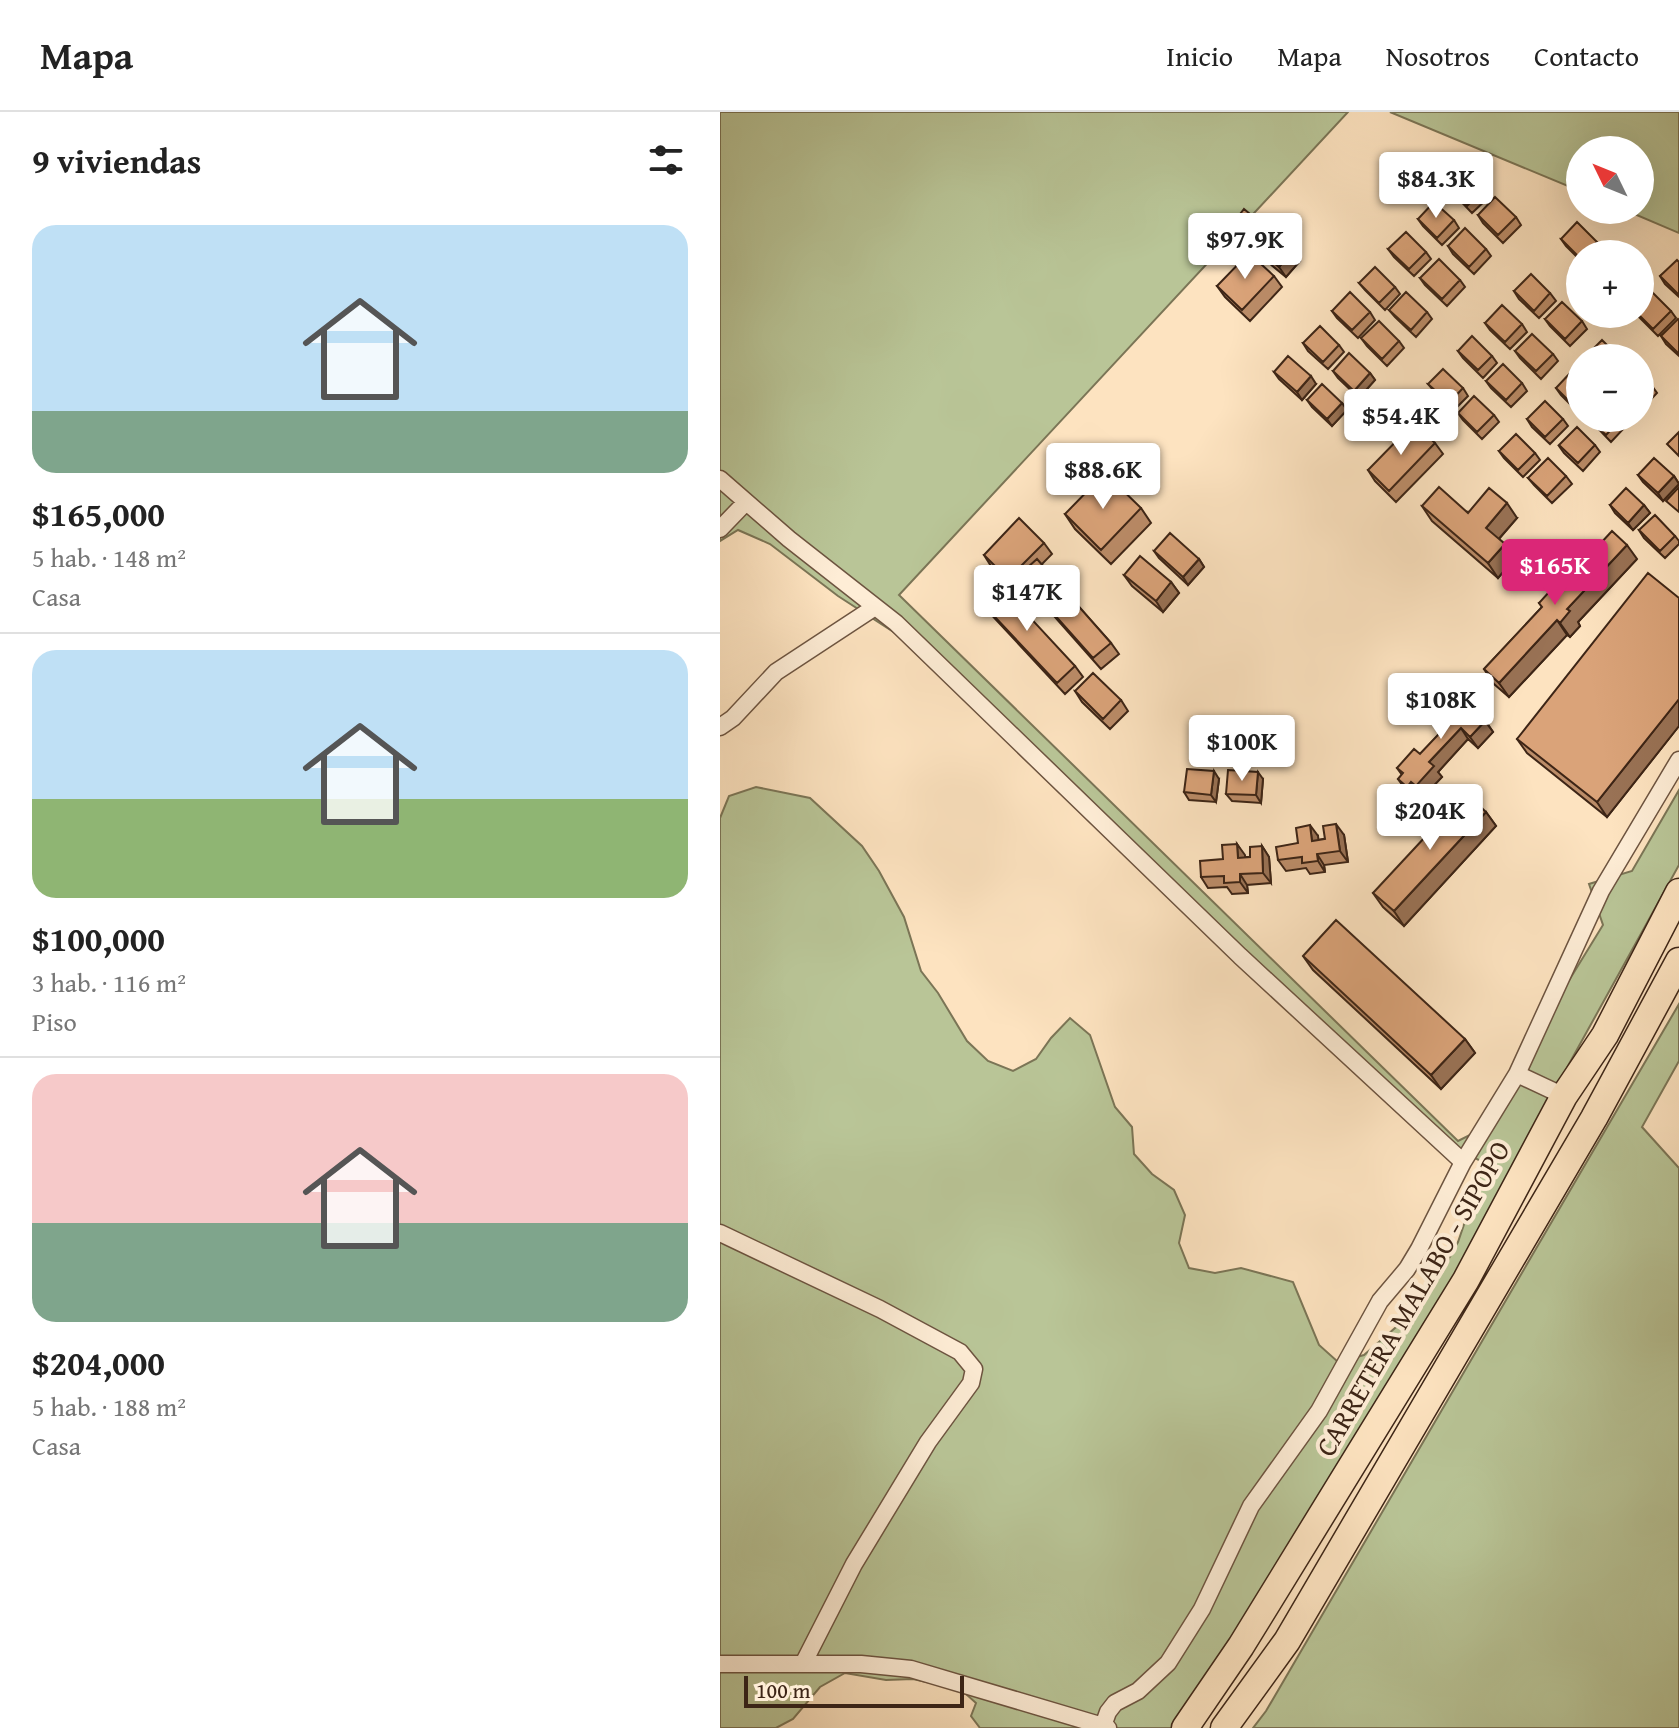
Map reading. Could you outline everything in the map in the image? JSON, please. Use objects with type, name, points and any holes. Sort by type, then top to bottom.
[{"type":"highway","name":"CARRETERA MALABO - SIPOPO","points":[[1185,1728],[1241,1646],[1466,1280],[1564,1096],[1605,1035],[1679,892]]},
{"type":"highway","points":[[1224,1728],[1287,1641],[1594,1118],[1679,961]]},
{"type":"street","points":[[720,479],[896,623],[1240,956],[1463,1162]]},
{"type":"street","points":[[720,529],[746,502]]},
{"type":"street","points":[[720,727],[733,718],[776,672],[875,607]]},
{"type":"street","points":[[720,1664],[861,1664],[911,1669],[1106,1727],[1108,1712],[1115,1703],[1154,1678],[1187,1634],[1251,1506],[1319,1411],[1380,1301],[1407,1269],[1419,1249],[1463,1162],[1517,1074],[1601,891],[1679,760]]},
{"type":"street","points":[[1517,1074],[1564,1096]]},
{"type":"street","points":[[720,1233],[880,1309],[960,1352],[974,1369],[971,1383],[928,1442],[854,1564],[803,1664]]},
{"type":"green space","points":[[720,112],[1348,112],[899,595],[1458,1141],[1476,1132],[1603,925],[1589,884],[1632,871],[1679,790],[1679,865],[1569,1064],[1456,1280],[1197,1728],[980,1728],[971,1716],[976,1703],[953,1688],[913,1679],[886,1680],[845,1673],[820,1687],[793,1719],[776,1728],[720,1728],[720,818],[729,796],[756,787],[810,798],[862,846],[904,917],[921,971],[967,1041],[988,1061],[1013,1071],[1036,1059],[1070,1018],[1090,1035],[1115,1107],[1132,1127],[1134,1154],[1152,1174],[1174,1190],[1185,1215],[1179,1243],[1189,1268],[1215,1273],[1241,1268],[1293,1282],[1319,1345],[1338,1362],[1364,1355],[1403,1321],[1437,1280],[1458,1242],[1485,1163],[1424,1133],[1288,1008],[895,633],[838,596],[770,544],[738,530],[720,541]]},
{"type":"green space","points":[[1390,112],[1679,112],[1679,233],[1654,222],[1654,136],[1566,136],[1566,185]]},
{"type":"green space","points":[[1679,1004],[1679,1061],[1642,1127],[1679,1168],[1679,1728],[1253,1728],[1266,1711]]},
{"type":"building","points":[[1466,168],[1485,188],[1467,206],[1448,186]]},
{"type":"building","points":[[1495,197],[1516,217],[1498,235],[1478,215]]},
{"type":"building","points":[[1434,202],[1454,220],[1437,238],[1418,219]]},
{"type":"building","points":[[1244,209],[1293,250],[1279,267],[1240,234],[1246,226],[1237,218]]},
{"type":"building","points":[[1575,224],[1579,224],[1595,240],[1566,240],[1566,244],[1561,239]]},
{"type":"building","points":[[1465,228],[1486,249],[1469,267],[1448,246]]},
{"type":"building","points":[[1406,232],[1426,252],[1409,269],[1388,249]]},
{"type":"building","points":[[1249,253],[1274,276],[1242,310],[1217,286]]},
{"type":"building","points":[[1439,259],[1460,280],[1442,299],[1420,278]]},
{"type":"building","points":[[1677,260],[1679,262],[1679,295],[1660,276]]},
{"type":"building","points":[[1375,267],[1395,287],[1379,303],[1359,283]]},
{"type":"building","points":[[1531,274],[1550,293],[1534,311],[1514,291]]},
{"type":"building","points":[[1350,292],[1370,312],[1352,330],[1332,311]]},
{"type":"building","points":[[1406,292],[1427,312],[1411,330],[1389,310]]},
{"type":"building","points":[[1654,294],[1671,311],[1654,328]]},
{"type":"building","points":[[1562,302],[1566,306],[1566,328],[1575,328],[1565,339],[1545,319]]},
{"type":"building","points":[[1502,305],[1522,324],[1505,342],[1485,323]]},
{"type":"building","points":[[1679,320],[1679,354],[1661,336]]},
{"type":"building","points":[[1379,321],[1399,341],[1382,359],[1361,338]]},
{"type":"building","points":[[1320,326],[1339,345],[1323,362],[1303,343]]},
{"type":"building","points":[[1532,334],[1553,354],[1536,371],[1515,351]]},
{"type":"building","points":[[1472,336],[1492,356],[1478,370],[1458,351]]},
{"type":"building","points":[[1349,353],[1370,373],[1354,391],[1333,371]]},
{"type":"building","points":[[1288,356],[1311,376],[1297,392],[1274,372]]},
{"type":"building","points":[[1503,364],[1522,383],[1506,400],[1486,381]]},
{"type":"building","points":[[1443,369],[1463,388],[1449,403],[1428,384]]},
{"type":"building","points":[[1566,377],[1566,398],[1556,388]]},
{"type":"building","points":[[1322,384],[1342,403],[1327,419],[1307,400]]},
{"type":"building","points":[[1474,396],[1494,415],[1477,432],[1458,413]]},
{"type":"building","points":[[1545,401],[1563,419],[1545,437],[1527,419]]},
{"type":"building","points":[[1414,423],[1435,443],[1389,491],[1368,470]]},
{"type":"building","points":[[1572,432],[1582,432],[1595,445],[1578,463],[1559,445]]},
{"type":"building","points":[[1679,432],[1679,456],[1667,444]]},
{"type":"building","points":[[1516,434],[1535,453],[1518,470],[1499,451]]},
{"type":"building","points":[[1548,458],[1566,476],[1547,496],[1528,478]]},
{"type":"building","points":[[1654,458],[1674,476],[1658,493],[1638,475]]},
{"type":"building","points":[[1105,473],[1141,508],[1101,550],[1065,514]]},
{"type":"building","points":[[1439,487],[1468,513],[1489,488],[1507,503],[1486,528],[1505,544],[1488,563],[1422,506]]},
{"type":"building","points":[[1679,487],[1679,512],[1666,501]]},
{"type":"building","points":[[1626,488],[1644,505],[1628,523],[1610,505]]},
{"type":"building","points":[[1655,515],[1675,536],[1660,551],[1639,530]]},
{"type":"building","points":[[1019,518],[1044,543],[1008,579],[984,555]]},
{"type":"building","points":[[1612,531],[1627,545],[1567,609],[1570,611],[1560,623],[1557,620],[1499,683],[1484,669],[1542,607],[1539,603],[1549,592],[1552,596]]},
{"type":"building","points":[[1170,533],[1199,559],[1183,577],[1154,551]]},
{"type":"building","points":[[1140,556],[1171,582],[1156,601],[1124,575]]},
{"type":"building","points":[[1037,559],[1111,643],[1093,658],[1019,575]]},
{"type":"building","points":[[1648,573],[1679,598],[1679,699],[1597,802],[1517,739]]},
{"type":"building","points":[[998,583],[1075,666],[1057,683],[979,600]]},
{"type":"building","points":[[1093,673],[1121,700],[1103,719],[1075,691]]},
{"type":"building","points":[[1460,698],[1467,704],[1472,698],[1480,706],[1475,712],[1485,721],[1470,737],[1461,728],[1429,762],[1434,766],[1416,786],[1411,782],[1407,787],[1398,779],[1403,773],[1397,768],[1414,749],[1420,754],[1452,720],[1445,714]]},
{"type":"building","points":[[1187,769],[1214,771],[1211,795],[1184,792]]},
{"type":"building","points":[[1228,770],[1258,772],[1256,795],[1226,794]]},
{"type":"building","points":[[1466,793],[1486,812],[1394,911],[1373,893]]},
{"type":"building","points":[[1336,824],[1340,851],[1317,854],[1318,861],[1302,863],[1302,857],[1278,860],[1276,847],[1298,843],[1296,828],[1310,825],[1312,841],[1325,839],[1323,826]]},
{"type":"building","points":[[1237,844],[1238,858],[1250,857],[1250,847],[1262,846],[1263,873],[1240,874],[1240,882],[1224,883],[1224,876],[1201,877],[1200,861],[1223,859],[1222,845]]},
{"type":"building","points":[[1336,920],[1465,1039],[1431,1075],[1303,956]]}]
